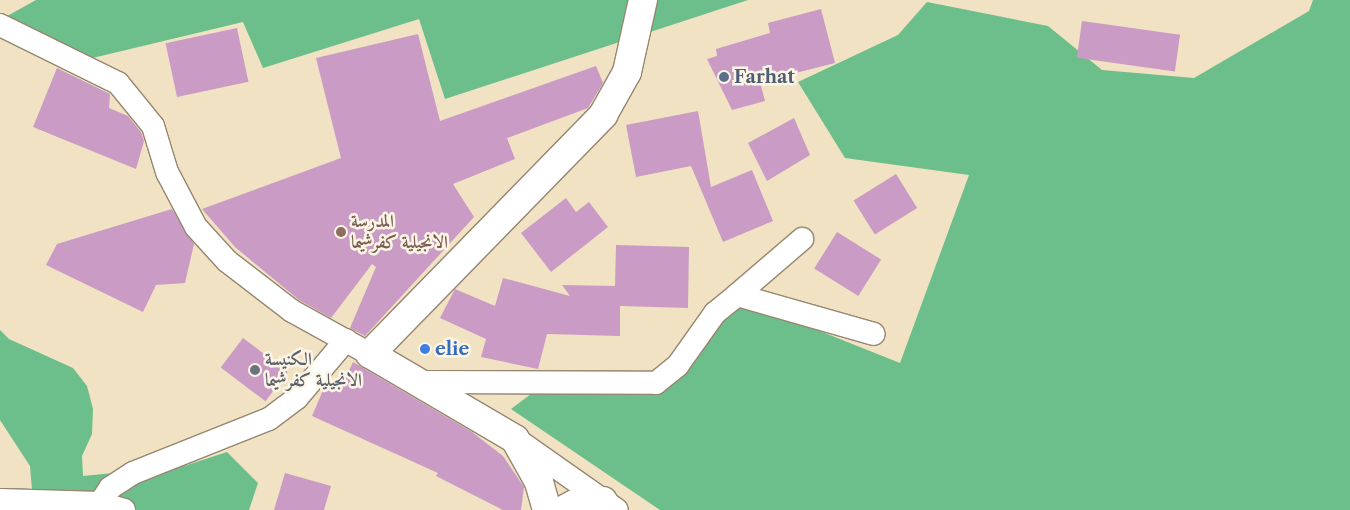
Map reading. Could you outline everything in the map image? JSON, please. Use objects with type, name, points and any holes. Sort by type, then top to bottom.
[{"type":"street","points":[[370,354],[603,115],[627,72],[643,0]]},
{"type":"street","points":[[0,26],[118,83],[154,126],[168,172],[196,227],[227,261],[292,311],[421,382],[515,439],[610,505]]},
{"type":"street","points":[[421,382],[656,383],[678,365],[714,313],[802,239]]},
{"type":"street","points":[[737,295],[874,334]]},
{"type":"street","points":[[100,503],[110,488],[133,473],[230,436],[280,411],[323,371],[346,340]]},
{"type":"street","points":[[515,439],[539,482],[547,510]]},
{"type":"street","points":[[0,500],[52,508],[100,503],[124,510]]},
{"type":"street","points":[[563,510],[580,501],[610,505]]},
{"type":"green space","points":[[36,0],[748,0],[445,99],[419,19],[263,68],[243,22],[80,61],[0,20]]},
{"type":"green space","points":[[1313,0],[1350,0],[1350,510],[660,510],[511,409],[531,394],[655,392],[737,298],[900,363],[969,175],[845,158],[798,82],[898,35],[927,2],[1048,26],[1102,70],[1194,78],[1309,11]]},
{"type":"green space","points":[[0,330],[9,339],[73,368],[87,386],[93,409],[92,434],[82,456],[83,476],[184,466],[227,452],[258,483],[249,510],[2,510],[18,506],[32,489],[30,466],[0,420]]},
{"type":"building","points":[[821,9],[835,63],[760,82],[765,101],[732,110],[707,59],[717,56],[716,49],[770,33],[768,23]]},
{"type":"building","points":[[1082,21],[1180,35],[1175,71],[1077,58]]},
{"type":"building","points":[[237,28],[248,82],[177,97],[166,43]]},
{"type":"building","name":"المدرسة الانجيلية كفرشيما","points":[[418,34],[440,121],[596,66],[603,83],[588,108],[507,138],[515,159],[453,184],[474,217],[365,336],[350,328],[376,267],[372,264],[331,318],[299,300],[235,247],[202,209],[341,158],[316,58]]},
{"type":"building","points":[[57,68],[110,94],[109,108],[128,116],[141,132],[144,141],[136,169],[33,127]]},
{"type":"building","points":[[698,111],[711,187],[752,170],[773,221],[723,242],[691,166],[636,177],[626,125]]},
{"type":"building","points":[[794,118],[810,155],[767,181],[748,143]]},
{"type":"building","points":[[896,174],[917,208],[875,234],[854,200]]},
{"type":"building","points":[[566,198],[576,212],[589,202],[608,227],[551,272],[521,233]]},
{"type":"building","points":[[172,209],[194,244],[185,283],[156,285],[143,312],[46,265],[57,244]]},
{"type":"building","points":[[837,232],[881,260],[858,296],[814,268]]},
{"type":"building","points":[[616,245],[689,247],[688,308],[620,306],[620,336],[547,334],[538,369],[481,357],[486,339],[440,318],[455,289],[495,306],[503,278],[570,296],[562,285],[615,286]]},
{"type":"building","name":"الكنيسة الانجيلية كفرشيما","points":[[243,338],[288,372],[265,401],[221,368]]},
{"type":"building","points":[[353,362],[472,432],[503,456],[524,487],[521,510],[503,510],[436,476],[438,473],[312,416],[324,388],[341,388]]},
{"type":"building","points":[[285,473],[331,486],[324,510],[274,510]]},
{"type":"place","name":"Farhat","points":[[724,77]]},
{"type":"place","name":"المدرسة الانجيلية كفرشيما","points":[[341,232]]},
{"type":"place","name":"elie","points":[[425,349]]},
{"type":"place","name":"الكنيسة الانجيلية كفرشيما","points":[[255,370]]}]
